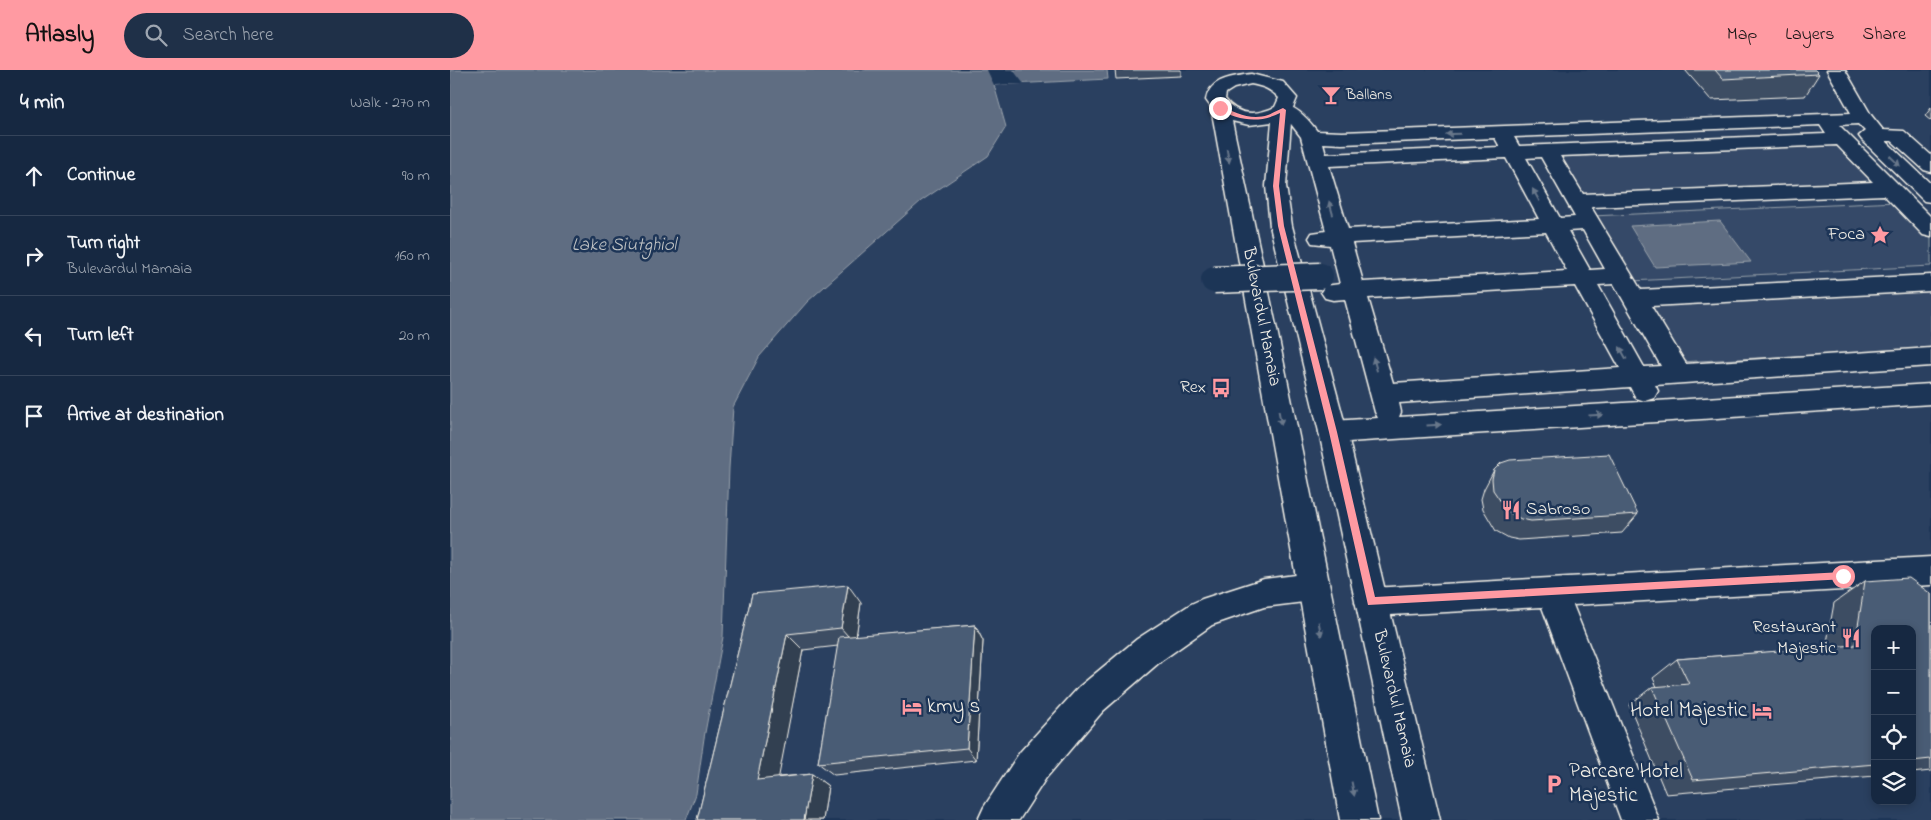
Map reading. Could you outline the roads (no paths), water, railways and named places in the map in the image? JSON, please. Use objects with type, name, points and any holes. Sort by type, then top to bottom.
[{"type":"street","name":"Bulevardul Mamaia","points":[[1214,70],[1235,190],[1265,331],[1312,588],[1359,820]]},
{"type":"street","points":[[1836,70],[1863,118],[1881,135]]},
{"type":"street","points":[[1268,77],[1284,91],[1288,98],[1283,110],[1268,117],[1235,116],[1218,99],[1223,86],[1238,80],[1268,77]]},
{"type":"street","name":"Bulevardul Mamaia","points":[[1283,110],[1276,186],[1281,226],[1333,432],[1421,820]]},
{"type":"street","points":[[1283,110],[1298,120],[1311,136],[1318,160],[1336,286],[1383,394],[1392,428]]},
{"type":"street","points":[[1311,136],[1342,138],[1863,118]]},
{"type":"street","points":[[1823,120],[1931,230]]},
{"type":"street","points":[[1502,132],[1655,411]]},
{"type":"street","points":[[1931,166],[1897,134],[1869,136],[1931,196]]},
{"type":"street","points":[[1318,160],[1842,139]]},
{"type":"street","points":[[1547,151],[1679,374]]},
{"type":"street","points":[[1577,202],[1890,188]]},
{"type":"street","points":[[1330,237],[1590,223]]},
{"type":"street","points":[[1214,280],[1336,286],[1621,276]]},
{"type":"street","points":[[1634,299],[1931,283]]},
{"type":"street","points":[[1383,394],[1931,356]]},
{"type":"street","points":[[1333,432],[1931,394]]},
{"type":"street","points":[[1371,602],[1931,571]]},
{"type":"street","points":[[997,820],[1033,765],[1091,699],[1149,650],[1202,614],[1264,593],[1312,588]]},
{"type":"street","points":[[1552,591],[1640,820]]},
{"type":"water","name":"Lake Siutghiol","points":[[450,70],[1107,70],[1108,79],[994,85],[1006,127],[988,156],[921,201],[807,302],[759,357],[733,407],[723,637],[704,738],[696,794],[686,820],[450,820]]},
{"type":"water","points":[[1720,221],[1751,262],[1655,267],[1630,226]]},
{"type":"place","name":"Ballans","points":[[1331,95]]},
{"type":"place","name":"Foca","points":[[1880,235]]},
{"type":"place","name":"Rex","points":[[1221,388]]},
{"type":"place","name":"Sabroso","points":[[1511,510]]},
{"type":"place","name":"Restaurant Majestic","points":[[1851,638]]},
{"type":"place","name":"kmy s","points":[[912,707]]},
{"type":"place","name":"Hotel Majestic","points":[[1762,711]]},
{"type":"place","name":"Parcare Hotel Majestic","points":[[1554,784]]}]
